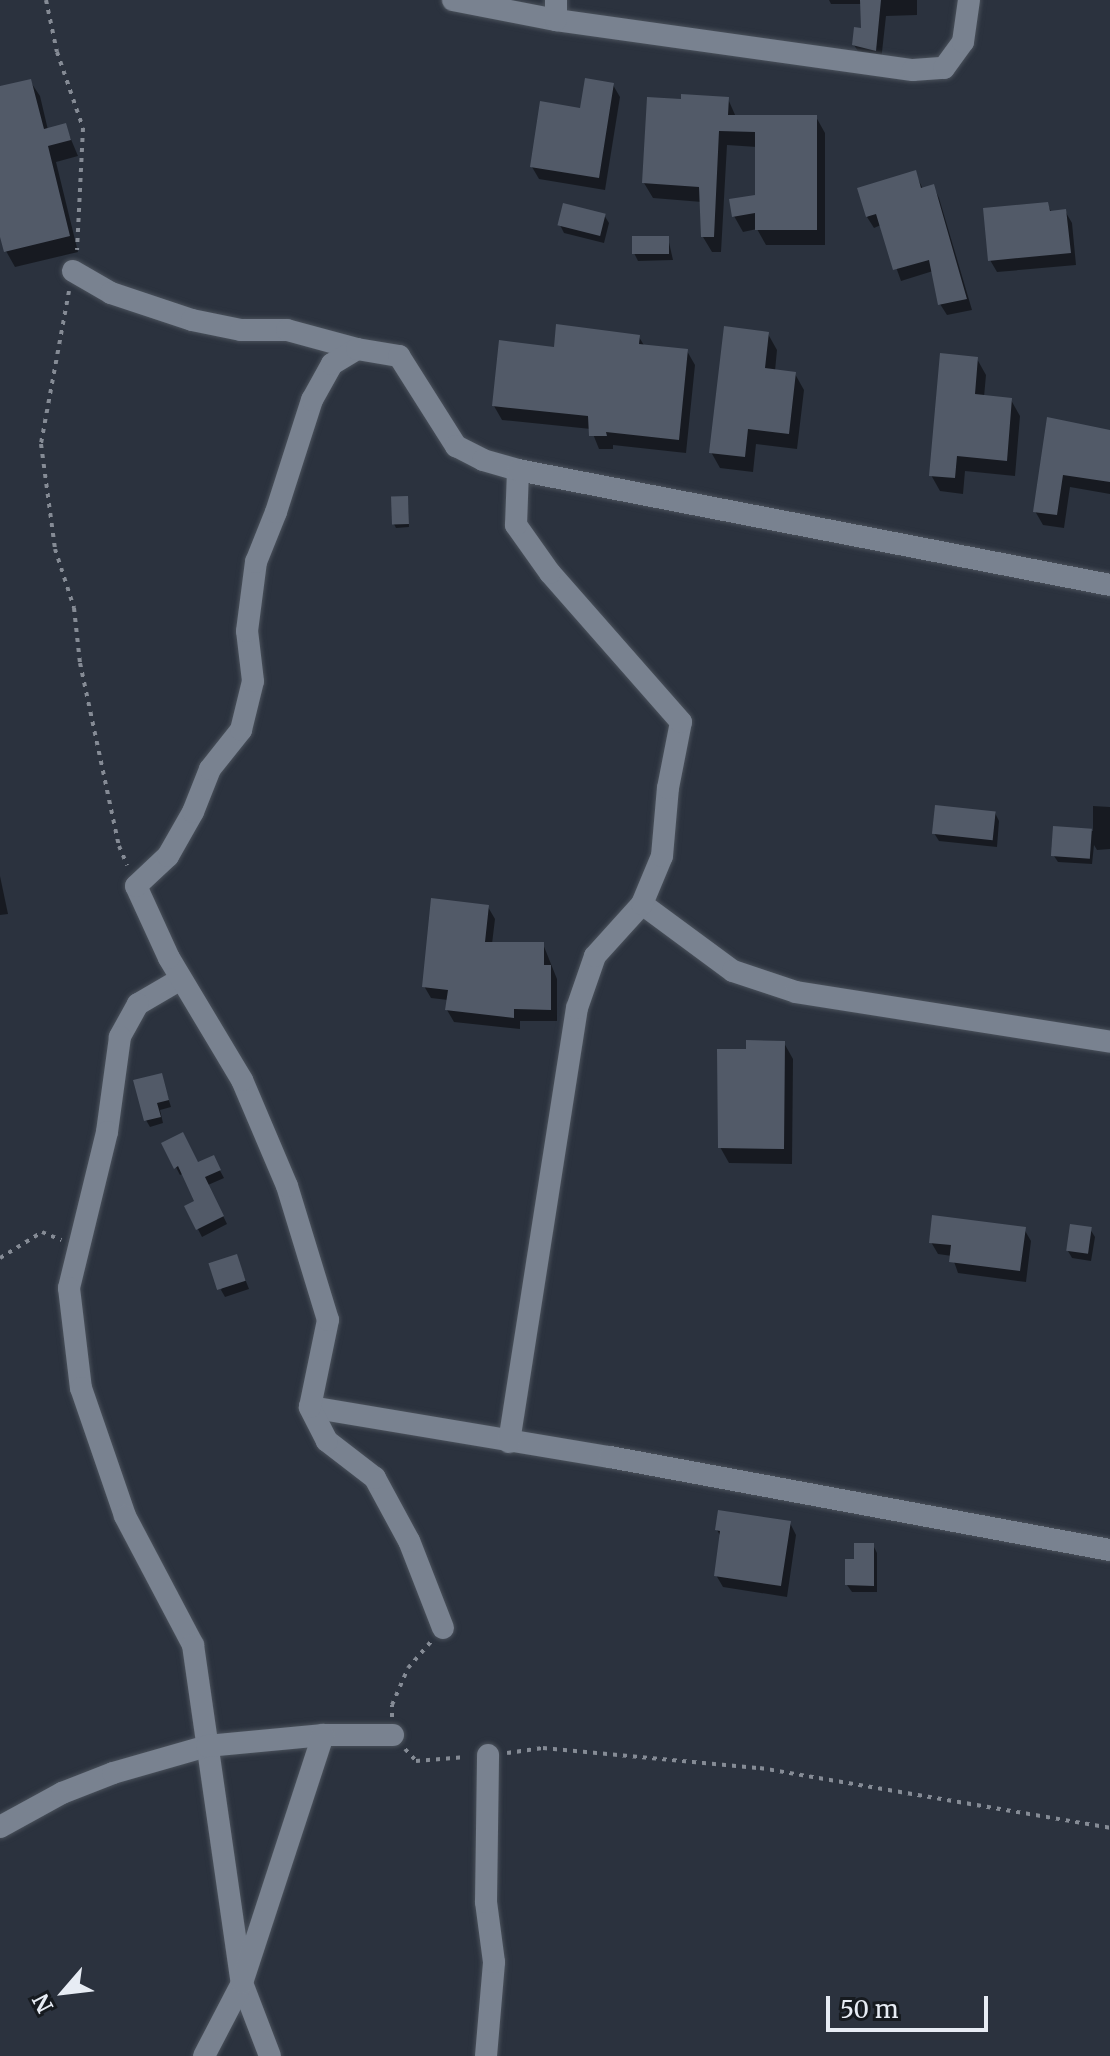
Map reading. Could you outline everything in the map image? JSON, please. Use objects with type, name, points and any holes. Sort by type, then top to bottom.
[{"type":"street","points":[[453,0],[556,10],[913,70],[944,68],[963,42],[969,0]]},
{"type":"street","points":[[73,271],[111,293],[192,320],[241,330],[287,330],[357,349],[399,356],[456,446],[483,460],[518,470],[1110,585]]},
{"type":"street","points":[[357,349],[332,364],[312,400],[276,512],[256,562],[247,631],[253,681],[241,730],[210,769],[193,812],[168,856],[136,886],[181,979],[242,1080],[271,1145],[328,1320],[310,1407],[327,1441],[375,1478],[409,1541],[443,1628]]},
{"type":"street","points":[[509,1442],[577,1008],[595,956],[642,904],[662,856],[668,788],[681,722],[550,573],[516,525],[518,470]]},
{"type":"street","points":[[642,904],[733,971],[796,992],[1110,1042]]},
{"type":"street","points":[[181,979],[138,1004],[120,1037],[107,1132],[69,1288],[81,1388],[125,1516],[193,1645],[242,1983],[270,2056]]},
{"type":"street","points":[[310,1407],[610,1457],[1110,1550]]},
{"type":"street","points":[[204,2056],[242,1983],[323,1735]]},
{"type":"street","points":[[0,1827],[62,1793],[113,1773],[207,1746],[323,1735],[393,1735]]},
{"type":"street","points":[[486,2056],[494,1962],[486,1902],[488,1755]]},
{"type":"path","points":[[46,0],[57,52],[83,128],[79,236],[41,444],[55,549],[74,608],[80,663],[119,846],[136,886]]},
{"type":"path","points":[[0,1258],[42,1232],[79,1247]]},
{"type":"path","points":[[443,1628],[408,1668],[392,1705],[393,1735],[416,1761],[543,1748],[760,1768],[1110,1828]]},
{"type":"building","points":[[860,0],[881,0],[876,51],[852,45],[854,27],[861,28]]},
{"type":"building","points":[[585,78],[614,83],[599,178],[530,167],[540,101],[580,108]]},
{"type":"building","points":[[31,79],[44,129],[66,123],[71,140],[48,146],[70,236],[4,252],[0,237],[0,86]]},
{"type":"building","points":[[681,94],[729,97],[728,115],[817,115],[817,230],[755,230],[755,213],[732,217],[729,199],[755,195],[755,132],[719,131],[714,237],[701,237],[699,187],[642,183],[647,97],[681,99]]},
{"type":"building","points":[[916,170],[921,188],[934,184],[967,299],[938,305],[929,260],[893,270],[876,214],[866,217],[857,188]]},
{"type":"building","points":[[1048,202],[1050,211],[1066,209],[1071,253],[988,261],[983,208]]},
{"type":"building","points":[[563,203],[606,214],[600,236],[557,225]]},
{"type":"building","points":[[632,236],[669,236],[669,254],[632,254]]},
{"type":"building","points":[[556,324],[640,335],[639,344],[688,349],[679,440],[606,432],[607,436],[589,436],[588,416],[492,406],[499,340],[554,347]]},
{"type":"building","points":[[724,326],[769,332],[765,368],[796,372],[789,434],[748,429],[745,457],[709,453]]},
{"type":"building","points":[[940,353],[978,357],[975,394],[1012,398],[1007,461],[957,456],[955,478],[929,476]]},
{"type":"building","points":[[1047,417],[1110,430],[1110,482],[1063,475],[1057,515],[1033,512]]},
{"type":"building","points":[[408,496],[409,524],[392,525],[391,497]]},
{"type":"building","points":[[935,805],[996,811],[993,840],[932,834]]},
{"type":"building","points":[[1053,826],[1092,829],[1090,859],[1051,856]]},
{"type":"building","points":[[431,898],[489,905],[485,942],[544,942],[544,965],[551,965],[551,1010],[514,1009],[514,1018],[445,1010],[448,990],[422,987]]},
{"type":"building","points":[[746,1040],[785,1041],[784,1149],[718,1148],[717,1049],[746,1049]]},
{"type":"building","points":[[162,1073],[169,1100],[157,1103],[161,1117],[144,1121],[133,1080]]},
{"type":"building","points":[[183,1132],[198,1162],[214,1155],[221,1170],[205,1177],[224,1216],[196,1230],[184,1206],[194,1201],[178,1166],[174,1169],[161,1143]]},
{"type":"building","points":[[932,1215],[1026,1227],[1020,1271],[949,1262],[951,1245],[929,1243]]},
{"type":"building","points":[[1070,1224],[1092,1227],[1088,1254],[1066,1251]]},
{"type":"building","points":[[237,1254],[246,1281],[217,1290],[208,1263]]},
{"type":"building","points":[[718,1510],[791,1521],[781,1586],[714,1576],[720,1531],[715,1530]]},
{"type":"building","points":[[854,1543],[874,1543],[874,1586],[845,1585],[845,1559],[854,1559]]}]
